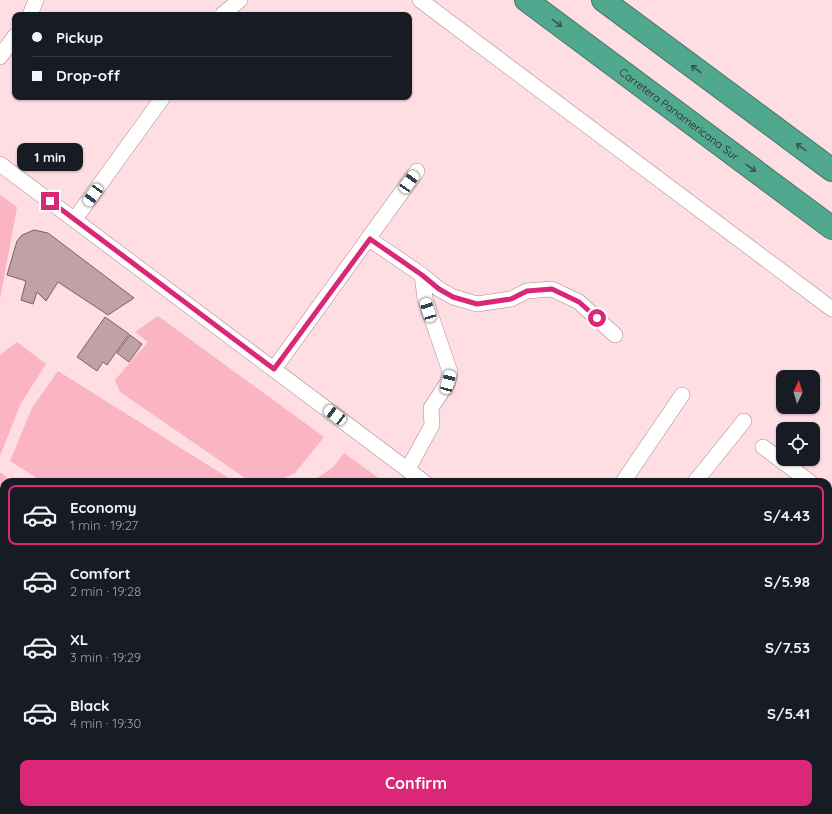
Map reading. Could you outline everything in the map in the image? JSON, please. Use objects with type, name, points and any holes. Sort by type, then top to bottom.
[{"type":"highway","name":"Carretera Panamericana Sur","points":[[526,0],[832,228]]},
{"type":"highway","points":[[603,0],[832,170]]},
{"type":"street","points":[[31,12],[36,0]]},
{"type":"street","points":[[223,12],[231,0]]},
{"type":"street","points":[[225,12],[240,0]]},
{"type":"street","points":[[420,0],[832,309]]},
{"type":"street","points":[[0,57],[12,40]]},
{"type":"street","points":[[75,219],[161,100]]},
{"type":"street","points":[[0,164],[419,478]]},
{"type":"street","points":[[274,369],[370,239],[417,171]]},
{"type":"street","points":[[370,239],[422,275],[439,289],[453,297],[477,304],[511,299],[527,291],[552,289],[579,302],[615,335]]},
{"type":"street","points":[[408,470],[432,425],[431,408],[448,382],[450,372],[425,298],[422,275]]},
{"type":"street","points":[[626,478],[682,395]]},
{"type":"street","points":[[698,478],[744,421]]},
{"type":"street","points":[[763,447],[805,478]]},
{"type":"shaded area","points":[[0,195],[17,207],[0,299]]},
{"type":"shaded area","points":[[158,316],[324,437],[295,473],[284,478],[245,478],[120,392],[115,380],[148,342],[135,332]]},
{"type":"shaded area","points":[[17,342],[46,364],[21,403],[0,456],[0,355]]},
{"type":"shaded area","points":[[58,371],[229,478],[37,478],[10,461],[32,408]]},
{"type":"shaded area","points":[[344,453],[378,478],[317,478],[332,468]]},
{"type":"shaded area","points":[[0,472],[8,478],[0,478]]},
{"type":"building","points":[[34,230],[48,233],[134,298],[108,315],[58,282],[46,301],[37,292],[33,304],[21,300],[26,281],[7,275],[17,241],[22,235]]},
{"type":"building","points":[[105,317],[129,334],[107,365],[103,362],[97,371],[77,357]]},
{"type":"building","points":[[130,335],[142,344],[129,362],[117,353]]},
{"type":"route","points":[[50,201],[274,369],[370,239],[422,275],[439,289],[453,297],[477,304],[511,299],[527,291],[552,289],[579,302],[597,318]]}]
